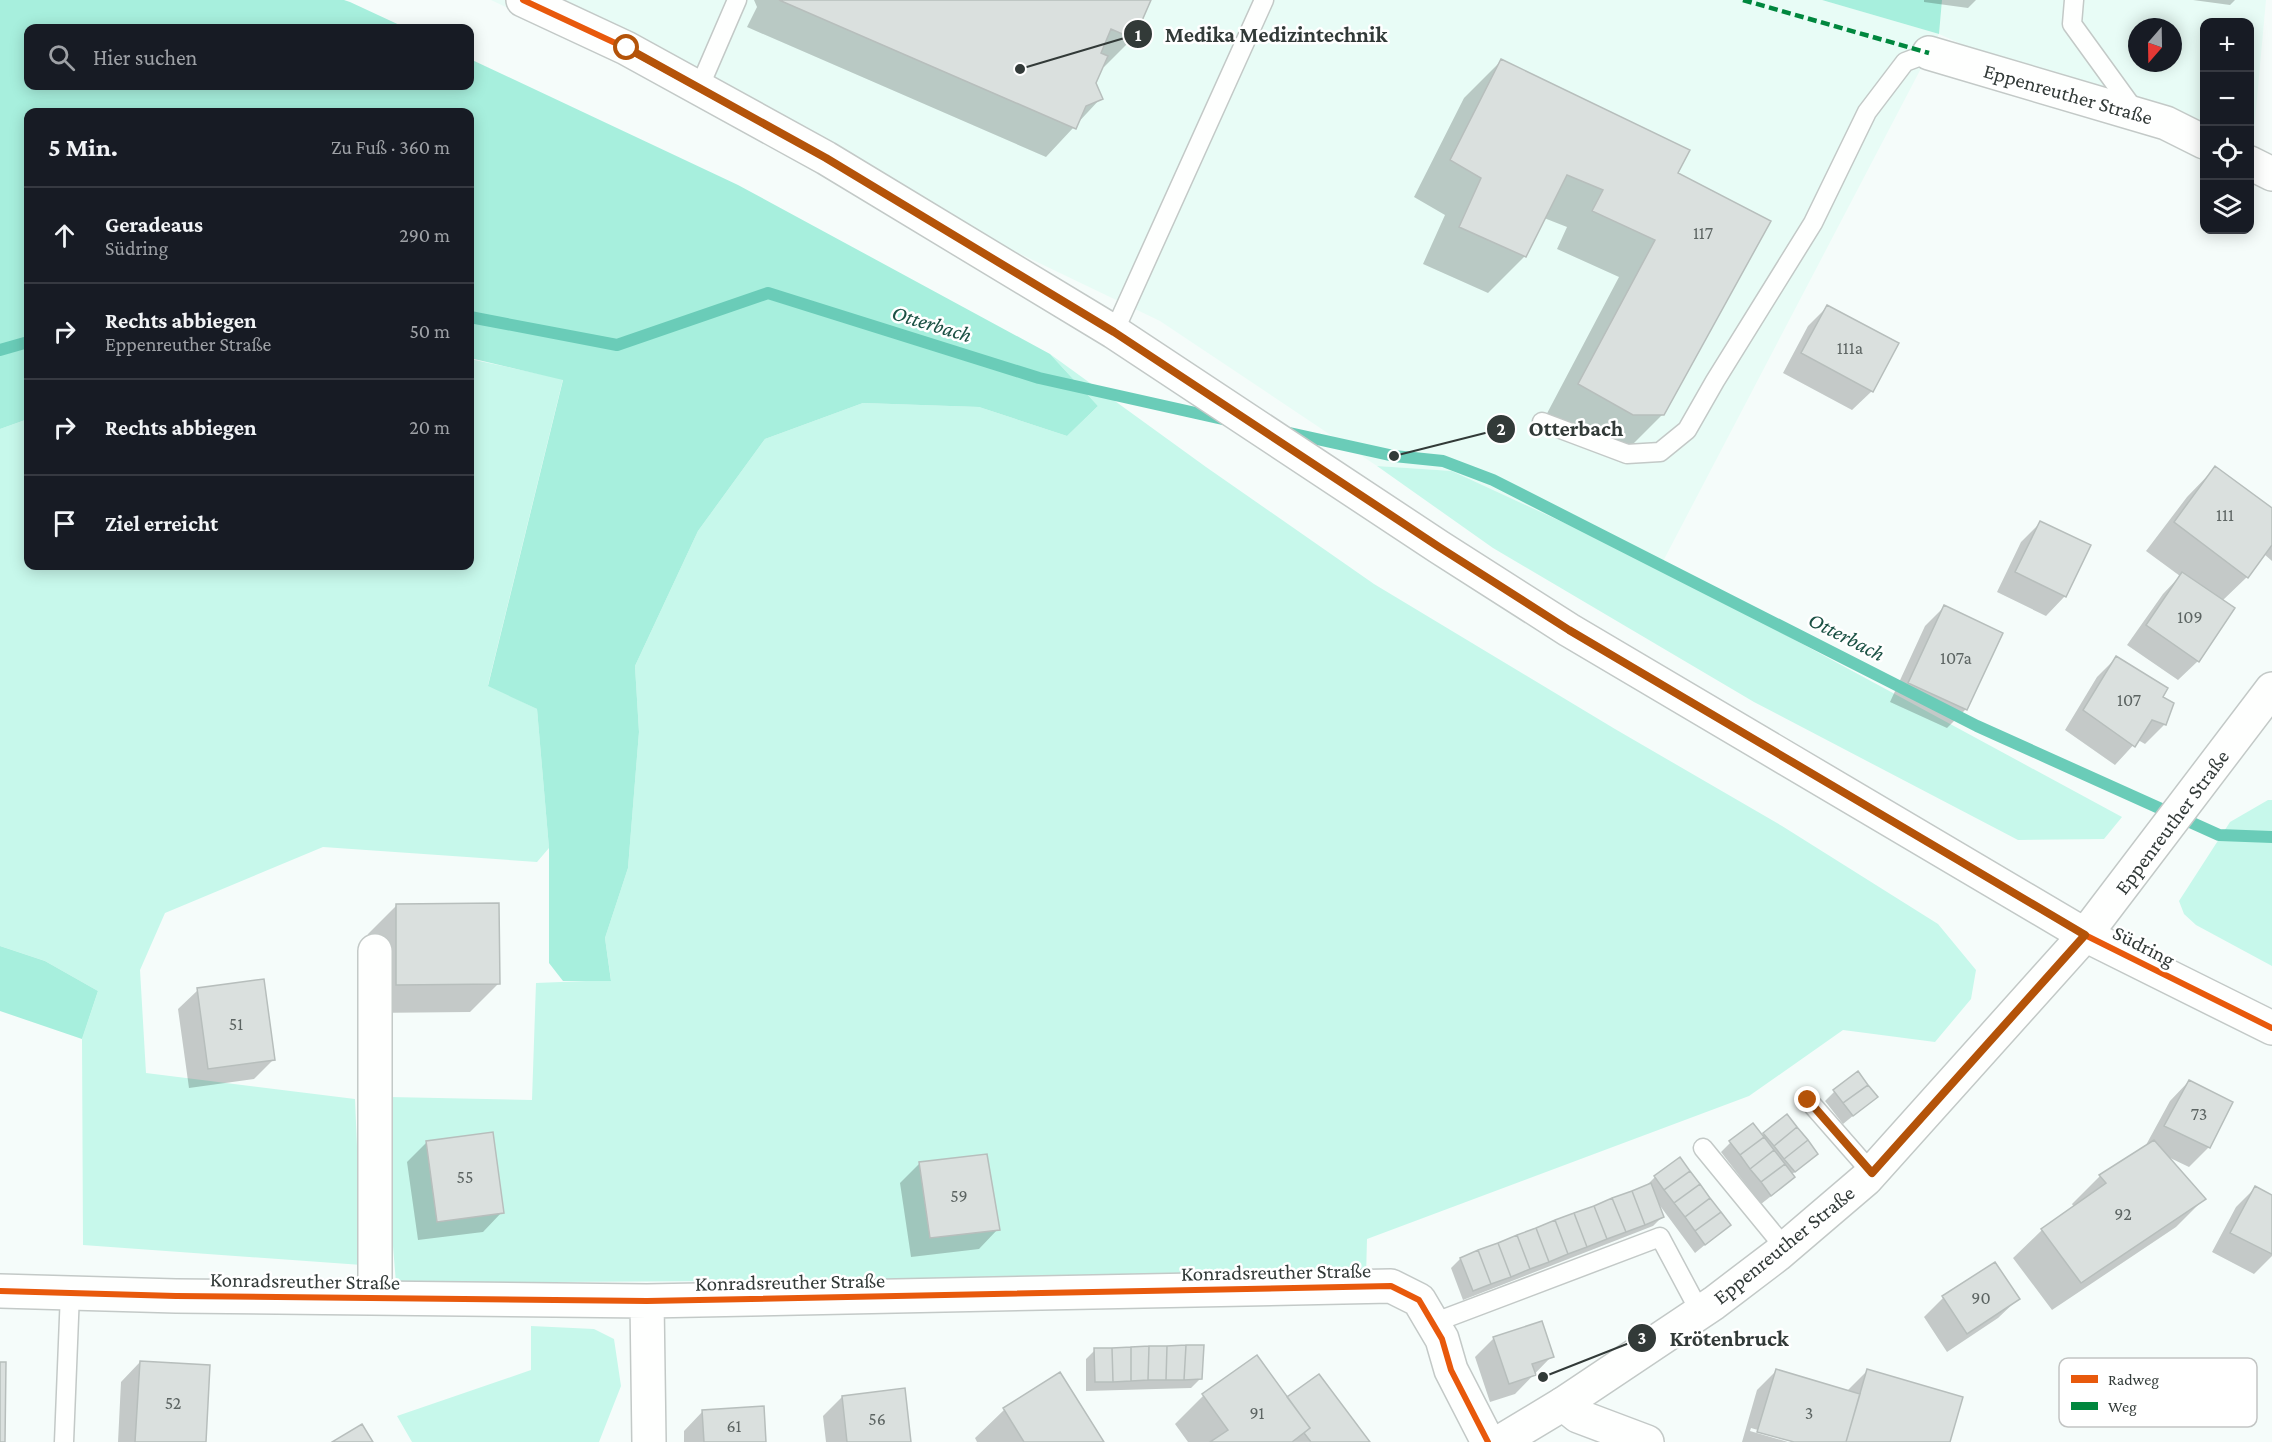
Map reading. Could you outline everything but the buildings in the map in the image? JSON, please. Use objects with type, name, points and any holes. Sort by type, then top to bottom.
[{"type":"street","name":"Südring","points":[[524,0],[627,48],[826,158],[1114,332],[1569,630],[2085,935],[2272,1028]]},
{"type":"street","name":"Eppenreuther Straße","points":[[1929,53],[2166,123],[2200,140]]},
{"type":"street","points":[[2254,165],[2272,174]]},
{"type":"street","name":"Eppenreuther Straße","points":[[1500,1442],[1563,1404],[1700,1312],[1785,1248],[1872,1173],[2085,935],[2272,689]]},
{"type":"street","points":[[375,951],[375,1298]]},
{"type":"street","name":"Konradsreuther Straße","points":[[0,1291],[647,1301],[1391,1286],[1419,1300],[1442,1339],[1451,1370],[1488,1442]]},
{"type":"street","points":[[647,1301],[649,1442]]},
{"type":"street","points":[[1563,1404],[1578,1416],[1647,1442]]},
{"type":"lane","points":[[699,88],[736,0]]},
{"type":"lane","points":[[1114,332],[1264,0]]},
{"type":"lane","points":[[2074,0],[2072,24],[2137,115]]},
{"type":"lane","points":[[1542,422],[1628,454],[1660,452],[1687,430],[1813,223],[1867,112],[1905,62],[1929,53]]},
{"type":"lane","points":[[1808,1100],[1872,1173]]},
{"type":"lane","points":[[1703,1148],[1785,1248]]},
{"type":"lane","points":[[1433,1323],[1660,1237],[1700,1312]]},
{"type":"lane","points":[[64,1442],[70,1293]]},
{"type":"shaded area","points":[[491,0],[1822,0],[1939,34],[1660,567],[1452,471],[1377,466],[1160,321]]},
{"type":"shaded area","points":[[1942,0],[2266,0],[2254,131],[2254,18],[2200,18],[2200,125],[2013,67],[1939,34]]},
{"type":"green space","points":[[0,0],[344,0],[350,2],[397,24],[24,24],[24,90],[474,90],[474,61],[738,185],[1050,354],[1098,406],[1067,436],[979,407],[863,403],[765,439],[698,531],[635,666],[639,732],[628,868],[605,938],[611,981],[563,981],[549,963],[549,848],[537,709],[488,686],[563,380],[474,359],[474,108],[24,108],[24,420],[0,429]]},
{"type":"green space","points":[[1822,0],[1942,0],[1939,34]]},
{"type":"green space","points":[[1050,354],[1206,467],[1374,584],[1782,826],[1938,924],[1976,970],[1971,999],[1935,1042],[1843,1030],[1749,1096],[1367,1239],[1366,1277],[396,1283],[393,1246],[390,1097],[532,1100],[536,983],[611,980],[605,938],[628,868],[639,732],[635,666],[698,531],[765,439],[863,403],[979,407],[1067,436],[1098,406]]},
{"type":"green space","points":[[474,360],[563,379],[488,685],[537,709],[549,848],[537,862],[323,847],[165,913],[140,970],[146,1073],[355,1099],[362,1265],[83,1245],[82,1039],[98,991],[45,961],[0,946],[0,429],[24,420],[24,570],[474,570]]},
{"type":"green space","points":[[1377,466],[1452,471],[1660,567],[2122,817],[2104,839],[2018,840],[1754,702],[1493,548]]},
{"type":"green space","points":[[2268,800],[2272,800],[2272,966],[2196,925],[2184,914],[2179,901],[2230,822]]},
{"type":"green space","points":[[0,946],[45,961],[98,991],[82,1039],[0,1011]]},
{"type":"green space","points":[[531,1326],[594,1329],[614,1339],[621,1386],[599,1442],[412,1442],[397,1416],[531,1370]]},
{"type":"waterway","name":"Otterbach","points":[[474,318],[617,345],[768,293],[1039,378],[1227,420]]},
{"type":"waterway","name":"Otterbach","points":[[0,350],[24,343]]},
{"type":"waterway","name":"Otterbach","points":[[1285,432],[1394,456],[1443,461],[1493,480],[1977,726],[2219,835],[2272,837]]},
{"type":"marked path","points":[[1743,0],[1929,53]]},
{"type":"cycle path","points":[[523,0],[626,48],[826,158],[1114,332],[1569,630],[2085,935],[2272,1028]]},
{"type":"cycle path","points":[[0,1291],[176,1296],[647,1301],[1391,1286],[1419,1300],[1442,1339],[1451,1370],[1488,1442]]},
{"type":"place","name":"Medika Medizintechnik","points":[[1020,69]]},
{"type":"place","name":"Otterbach","points":[[1394,456]]},
{"type":"place","name":"Krötenbruck","points":[[1543,1377]]},
{"type":"route","points":[[627,48],[826,158],[1114,332],[1569,630],[2085,935],[1872,1173],[1808,1100]]}]
